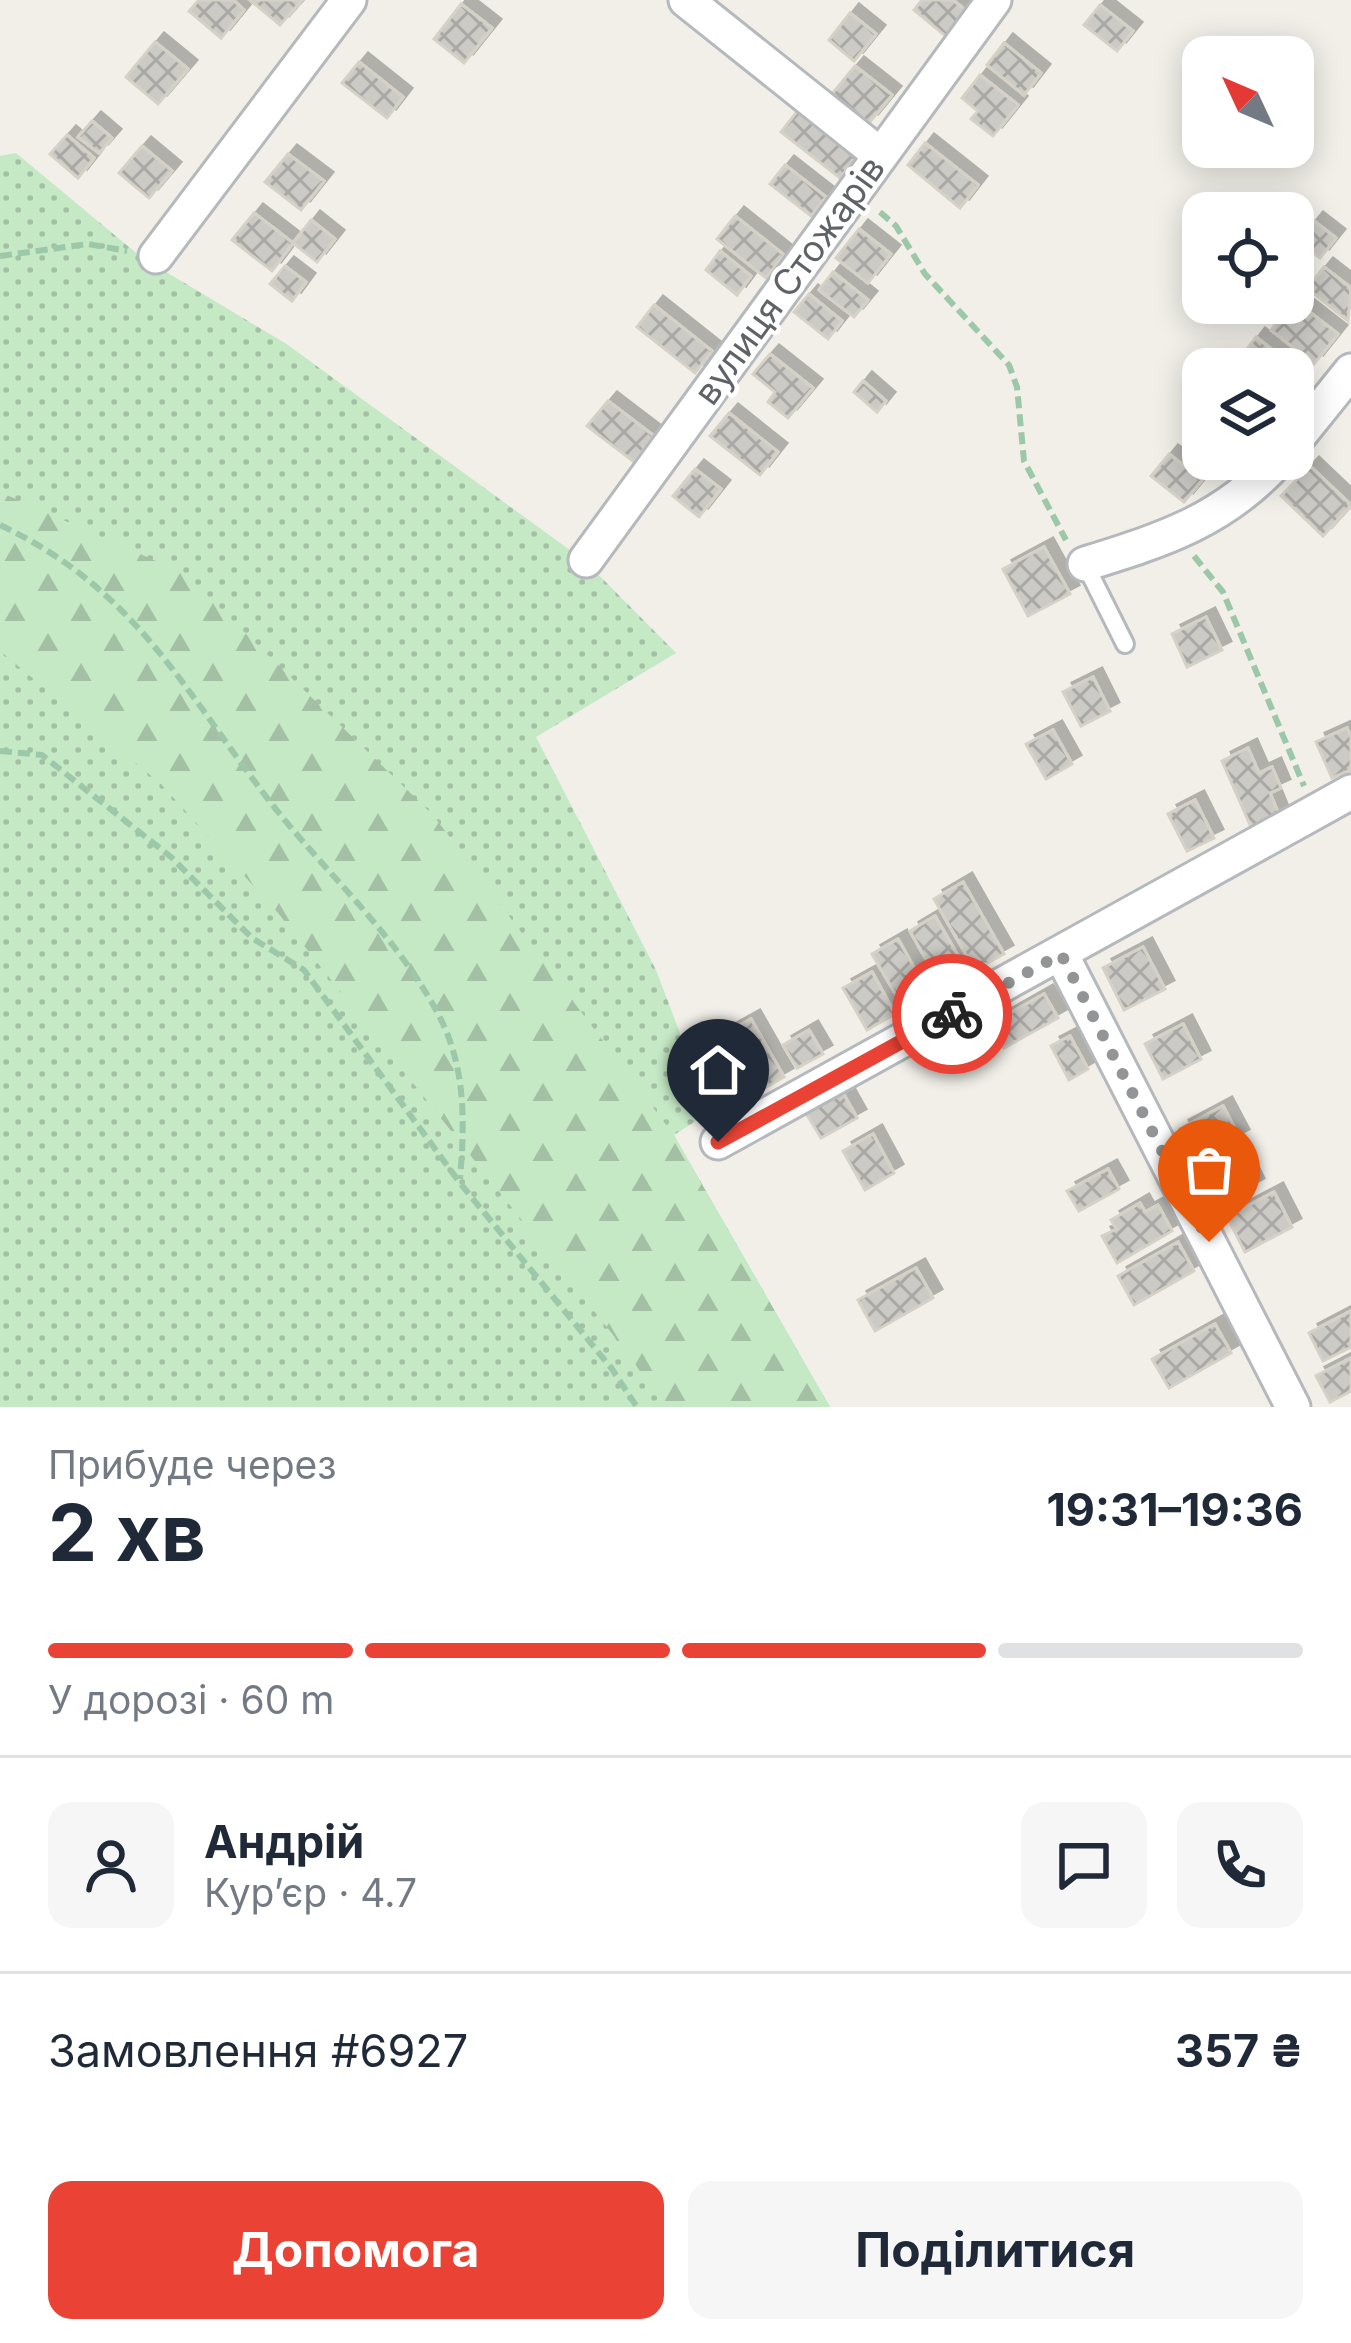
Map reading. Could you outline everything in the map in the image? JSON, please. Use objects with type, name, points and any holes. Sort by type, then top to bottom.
[{"type":"street","points":[[156,256],[349,0]]},
{"type":"street","points":[[686,0],[880,154]]},
{"type":"street","name":"вулиця Стожарів","points":[[586,560],[994,0]]},
{"type":"street","points":[[1314,417],[1351,371]]},
{"type":"street","points":[[1085,564],[1178,535],[1250,492],[1261,480]]},
{"type":"street","points":[[718,1142],[1351,792]]},
{"type":"street","points":[[1061,954],[1293,1407]]},
{"type":"lane","points":[[1085,564],[1125,644]]},
{"type":"path","points":[[855,190],[896,226],[925,274],[1009,364],[1017,387],[1024,461],[1059,531],[1085,564]]},
{"type":"path","points":[[0,256],[88,244],[156,256]]},
{"type":"path","points":[[0,525],[30,539],[115,600],[154,642],[271,802],[399,955],[437,1012],[461,1075],[466,1119],[460,1183]]},
{"type":"path","points":[[1178,535],[1223,592],[1315,812]]},
{"type":"path","points":[[0,751],[42,755],[171,857],[252,938],[304,970],[460,1183],[612,1369],[637,1407]]},
{"type":"green space","points":[[16,153],[141,257],[285,343],[585,561],[676,653],[536,737],[656,970],[710,1112],[674,1135],[830,1407],[0,1407],[0,156]]},
{"type":"green space","points":[[0,492],[183,573],[433,815],[673,1134],[830,1407],[664,1407],[629,1355],[278,913],[161,784],[0,651]]},
{"type":"building","points":[[199,0],[233,0],[244,10],[221,38],[189,11]]},
{"type":"building","points":[[250,0],[302,0],[280,25]]},
{"type":"building","points":[[922,0],[953,0],[969,13],[948,38],[914,10]]},
{"type":"building","points":[[461,4],[492,28],[464,63],[434,39]]},
{"type":"building","points":[[1100,5],[1133,31],[1117,51],[1084,25]]},
{"type":"building","points":[[850,13],[876,34],[854,61],[829,40]]},
{"type":"building","points":[[155,42],[188,69],[158,104],[126,77]]},
{"type":"building","points":[[1004,43],[1041,73],[1024,95],[987,65]]},
{"type":"building","points":[[359,62],[403,97],[387,118],[342,83]]},
{"type":"building","points":[[855,66],[892,95],[869,123],[832,94]]},
{"type":"building","points":[[980,75],[1018,105],[993,136],[971,119],[978,111],[962,98]]},
{"type":"building","points":[[799,109],[858,156],[840,178],[781,132]]},
{"type":"building","points":[[92,121],[112,138],[99,153],[78,137]]},
{"type":"building","points":[[67,135],[94,158],[78,178],[50,154]]},
{"type":"building","points":[[925,143],[978,185],[960,208],[908,165]]},
{"type":"building","points":[[142,146],[172,171],[149,198],[119,173]]},
{"type":"building","points":[[288,154],[324,181],[301,210],[265,182]]},
{"type":"building","points":[[785,165],[826,197],[811,216],[770,184]]},
{"type":"building","points":[[254,213],[293,243],[272,271],[232,240]]},
{"type":"building","points":[[735,216],[784,255],[766,278],[717,239]]},
{"type":"building","points":[[311,220],[335,239],[317,262],[293,243]]},
{"type":"building","points":[[1314,221],[1336,238],[1320,258],[1314,253]]},
{"type":"building","points":[[859,229],[891,254],[868,283],[836,258]]},
{"type":"building","points":[[720,251],[751,276],[737,295],[706,270]]},
{"type":"building","points":[[285,266],[306,282],[292,301],[270,284]]},
{"type":"building","points":[[1324,267],[1351,288],[1348,321],[1314,294],[1314,279]]},
{"type":"building","points":[[833,272],[868,300],[854,317],[819,290]]},
{"type":"building","points":[[809,294],[842,321],[828,339],[794,312]]},
{"type":"building","points":[[654,305],[712,351],[695,373],[637,327]]},
{"type":"building","points":[[1314,315],[1338,334],[1314,364],[1314,348],[1294,348],[1271,330],[1276,324],[1314,324]]},
{"type":"building","points":[[1256,337],[1270,348],[1248,348]]},
{"type":"building","points":[[770,354],[813,388],[788,418],[768,402],[775,392],[753,374]]},
{"type":"building","points":[[863,381],[886,401],[877,412],[854,392]]},
{"type":"building","points":[[608,401],[654,436],[634,462],[587,426]]},
{"type":"building","points":[[729,413],[778,452],[760,475],[710,436]]},
{"type":"building","points":[[1169,454],[1182,464],[1182,480],[1202,480],[1184,502],[1151,476]]},
{"type":"building","points":[[695,469],[721,489],[699,517],[673,496]]},
{"type":"building","points":[[1314,470],[1351,505],[1323,536],[1281,496],[1296,480],[1314,480]]},
{"type":"building","points":[[1044,547],[1070,594],[1028,616],[1003,569]]},
{"type":"building","points":[[1206,617],[1222,650],[1187,667],[1172,634]]},
{"type":"building","points":[[1093,677],[1110,711],[1081,726],[1063,692]]},
{"type":"building","points":[[1347,728],[1351,770],[1332,778],[1316,742]]},
{"type":"building","points":[[1053,730],[1072,764],[1046,779],[1026,744]]},
{"type":"building","points":[[1248,748],[1259,773],[1272,767],[1281,788],[1270,793],[1279,815],[1251,827],[1222,761]]},
{"type":"building","points":[[1195,800],[1214,838],[1187,851],[1168,814]]},
{"type":"building","points":[[963,882],[1004,954],[975,970],[934,899]]},
{"type":"building","points":[[935,916],[971,978],[945,993],[910,931]]},
{"type":"building","points":[[898,939],[930,996],[905,1010],[872,954]]},
{"type":"building","points":[[1143,947],[1165,989],[1124,1010],[1103,968]]},
{"type":"building","points":[[872,972],[895,1014],[867,1030],[843,988]]},
{"type":"building","points":[[1044,994],[1058,1018],[1004,1048],[991,1024]]},
{"type":"building","points":[[751,1019],[784,1077],[756,1093],[722,1035]]},
{"type":"building","points":[[1183,1024],[1201,1059],[1163,1079],[1145,1044]]},
{"type":"building","points":[[809,1030],[823,1054],[797,1068],[783,1045]]},
{"type":"building","points":[[1070,1036],[1088,1069],[1069,1080],[1051,1046]]},
{"type":"building","points":[[843,1093],[857,1118],[821,1138],[806,1113]]},
{"type":"building","points":[[1223,1106],[1240,1138],[1196,1160],[1180,1129]]},
{"type":"building","points":[[873,1134],[894,1173],[865,1190],[843,1151]]},
{"type":"building","points":[[1108,1169],[1119,1189],[1079,1211],[1067,1191]]},
{"type":"building","points":[[1246,1169],[1255,1187],[1225,1203],[1215,1185]]},
{"type":"building","points":[[1274,1192],[1292,1227],[1245,1252],[1227,1217]]},
{"type":"building","points":[[1140,1203],[1145,1212],[1158,1205],[1172,1231],[1117,1263],[1102,1236],[1117,1229],[1111,1220]]},
{"type":"building","points":[[1178,1242],[1194,1271],[1134,1305],[1118,1276]]},
{"type":"building","points":[[916,1268],[933,1298],[875,1331],[858,1300]]},
{"type":"building","points":[[1351,1311],[1351,1347],[1323,1361],[1309,1333]]},
{"type":"building","points":[[1215,1324],[1231,1353],[1169,1388],[1152,1359]]},
{"type":"building","points":[[1351,1358],[1351,1391],[1330,1402],[1316,1376]]},
{"type":"way so far","points":[[952,1014],[1061,954],[1209,1242]]},
{"type":"route","points":[[718,1142],[952,1014]]}]
